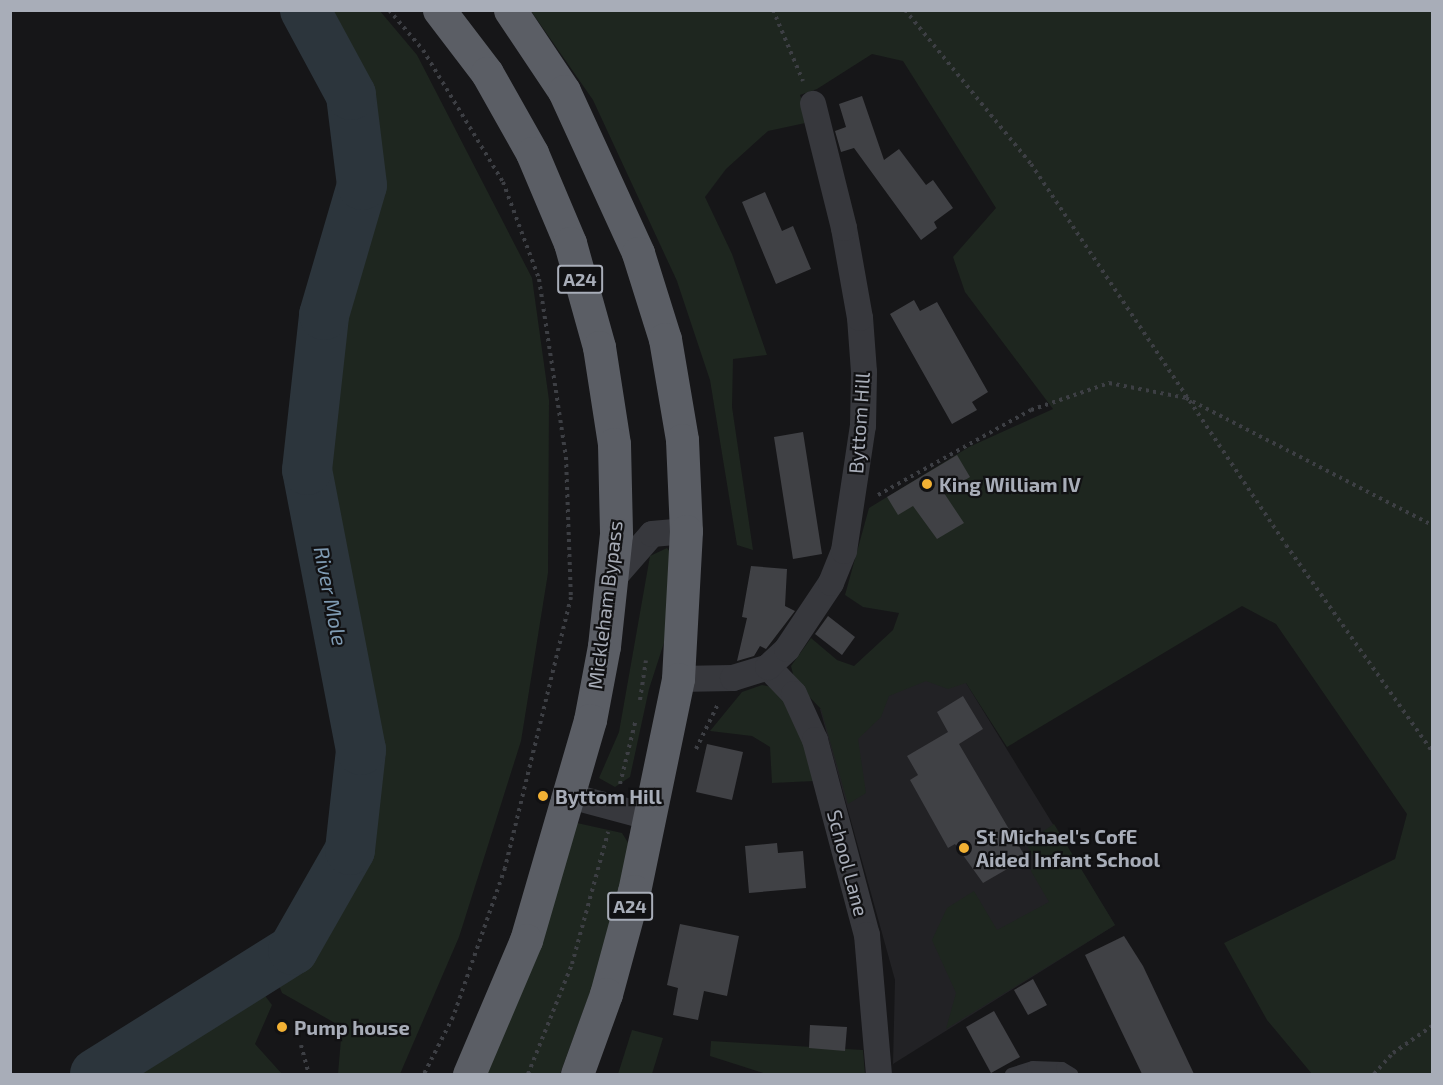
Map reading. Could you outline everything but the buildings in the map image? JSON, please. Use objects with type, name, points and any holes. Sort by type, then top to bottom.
[{"type":"highway","name":"Mickleham Bypass","points":[[439,10],[486,73],[532,153],[570,243],[599,347],[614,444],[616,534],[602,657],[570,796],[526,940],[469,1074]]},
{"type":"highway","name":"A24","points":[[510,10],[564,91],[638,253],[665,339],[682,440],[686,531],[678,679],[649,817],[606,994],[577,1074]]},
{"type":"street","name":"Byttom Hill","points":[[678,679],[733,678],[768,667],[787,649],[831,584],[844,550],[863,426],[860,318],[828,156],[813,104]]},
{"type":"street","points":[[611,581],[652,534],[686,531]]},
{"type":"street","name":"School Lane","points":[[768,667],[794,694],[815,740],[867,934],[878,1016],[879,1074]]},
{"type":"street","points":[[570,796],[614,811],[649,817]]},
{"type":"lane","points":[[1011,1074],[1033,1067],[1062,1068],[1072,1074]]},
{"type":"path","points":[[389,10],[423,50],[503,182],[539,279],[566,457],[571,597],[504,868],[453,1017],[424,1074]]},
{"type":"path","points":[[773,10],[813,104]]},
{"type":"path","points":[[905,10],[1031,164],[1186,398],[1432,751]]},
{"type":"path","points":[[867,501],[1031,410],[1109,382],[1186,398],[1432,525]]},
{"type":"path","points":[[528,1074],[572,964],[614,811],[648,652]]},
{"type":"path","points":[[1374,1074],[1393,1053],[1432,1026]]},
{"type":"path","points":[[301,1045],[309,1074]]},
{"type":"shaded area","points":[[324,11],[380,11],[417,55],[532,278],[549,400],[548,573],[521,741],[459,937],[400,1074],[338,1074],[342,1027],[282,993],[277,980],[314,953],[343,910],[363,849],[379,753],[367,673],[324,484],[339,329],[370,223],[377,156],[358,67]]},
{"type":"shaded area","points":[[531,11],[1432,11],[1432,1074],[1312,1074],[1267,1020],[1224,943],[1395,859],[1407,814],[1276,624],[1242,606],[1007,747],[966,683],[948,689],[926,681],[889,696],[881,717],[858,739],[866,793],[848,804],[821,709],[795,682],[791,666],[811,638],[837,660],[854,666],[893,630],[899,613],[863,607],[845,595],[869,508],[969,447],[1053,409],[965,292],[953,257],[996,208],[903,61],[872,54],[817,89],[800,95],[810,122],[768,131],[726,169],[705,197],[732,254],[767,355],[733,359],[732,407],[753,550],[737,545],[710,380],[677,281],[593,100]]},
{"type":"shaded area","points":[[667,548],[675,559],[672,618],[649,689],[630,777],[615,787],[599,778],[619,732],[650,556]]},
{"type":"shaded area","name":"St Michael's CofE Aided Infant School","points":[[939,639],[1115,925],[893,1064],[895,980],[820,709]]},
{"type":"shaded area","points":[[762,685],[777,688],[798,721],[814,781],[772,783],[770,747],[752,736],[710,731],[742,692]]},
{"type":"shaded area","points":[[577,823],[622,833],[632,849],[595,979],[560,1074],[487,1074],[531,970]]},
{"type":"shaded area","points":[[1054,824],[1115,925],[946,1029],[956,993],[932,940],[947,908],[974,891],[997,930],[1049,902],[1031,871],[1036,862],[1026,843]]},
{"type":"shaded area","points":[[260,989],[272,1005],[255,1044],[282,1074],[125,1074]]},
{"type":"shaded area","points":[[632,1030],[663,1038],[652,1074],[618,1074]]},
{"type":"shaded area","points":[[711,1041],[863,1050],[865,1074],[766,1074],[710,1056]]},
{"type":"waterway","name":"River Mole","points":[[95,1074],[293,950],[350,850],[361,750],[307,470],[324,315],[362,185],[351,95],[305,10]]},
{"type":"place","name":"King William IV","points":[[927,484]]},
{"type":"place","name":"Byttom Hill","points":[[543,796]]},
{"type":"place","name":"St Michael's CofE Aided Infant School","points":[[964,848]]},
{"type":"place","name":"Pump house","points":[[282,1027]]}]
